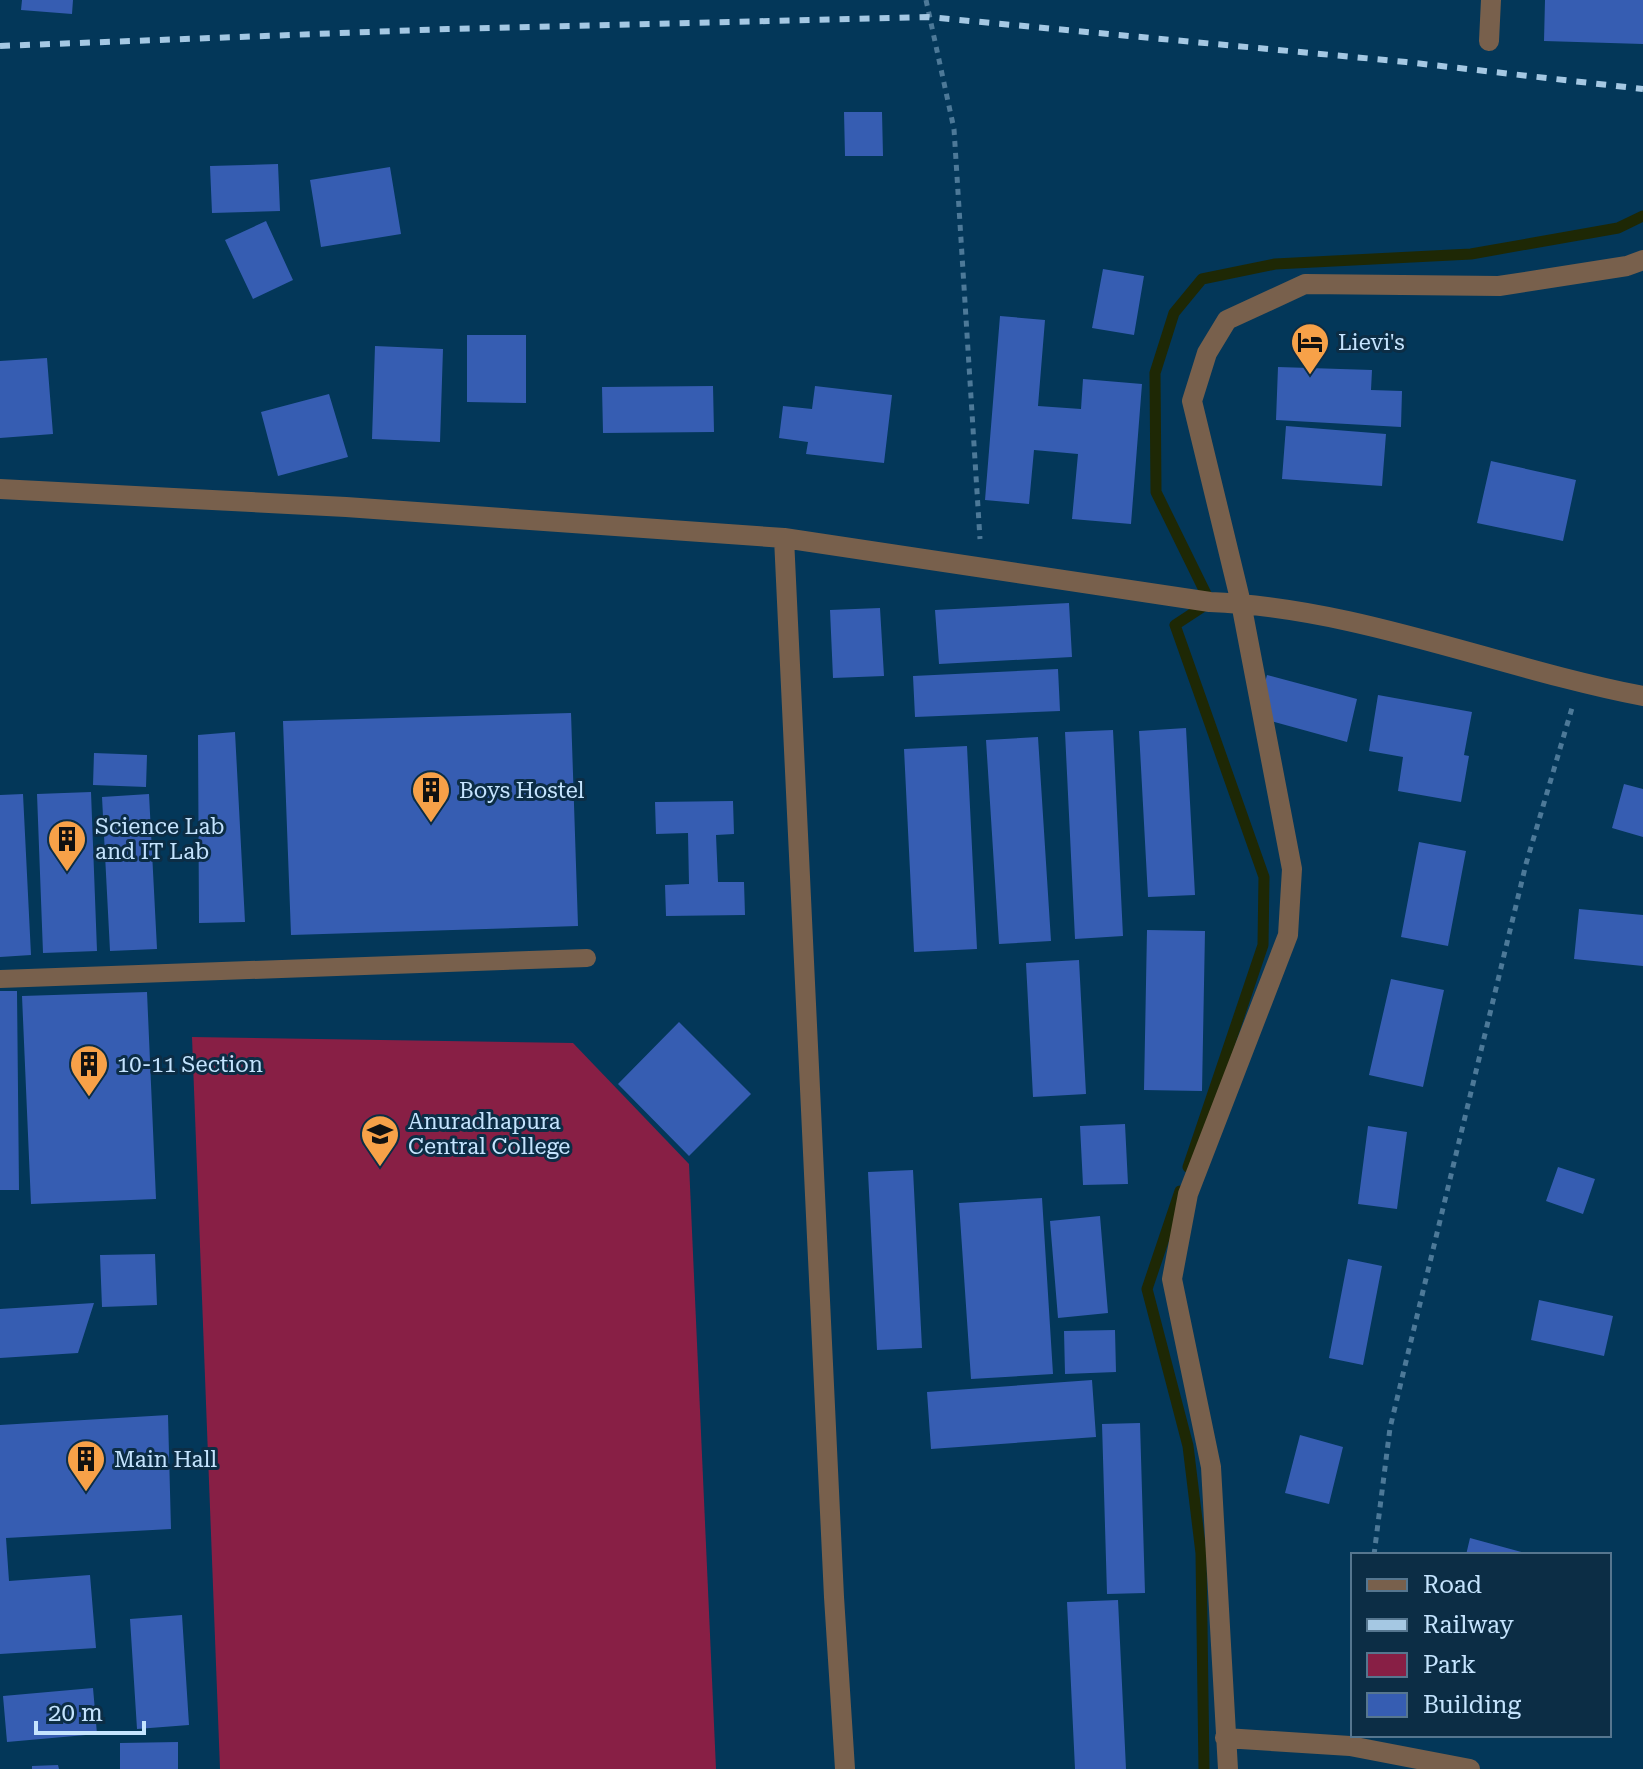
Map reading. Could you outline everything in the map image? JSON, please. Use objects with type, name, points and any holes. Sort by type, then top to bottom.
[{"type":"street","points":[[1489,41],[1491,0]]},
{"type":"street","points":[[1228,1769],[1211,1467],[1172,1279],[1188,1194],[1288,935],[1292,869],[1241,603],[1192,401],[1207,353],[1227,320],[1305,284],[1499,286],[1627,266],[1643,260]]},
{"type":"street","points":[[0,489],[346,507],[784,538],[1210,602],[1241,603],[1376,626],[1579,684],[1643,696]]},
{"type":"street","points":[[784,538],[833,1581],[845,1769]]},
{"type":"street","points":[[1225,1738],[1350,1746],[1470,1769]]},
{"type":"lane","points":[[0,979],[587,958]]},
{"type":"path","points":[[926,0],[954,129],[982,569]]},
{"type":"path","points":[[1374,1553],[1390,1428],[1526,864],[1579,684]]},
{"type":"green space","points":[[192,1037],[573,1043],[689,1164],[716,1769],[220,1769]]},
{"type":"building","points":[[22,0],[73,0],[72,14],[21,10]]},
{"type":"building","points":[[1545,0],[1643,0],[1643,44],[1544,41]]},
{"type":"building","points":[[844,112],[882,112],[883,156],[845,156]]},
{"type":"building","points":[[278,164],[280,211],[212,213],[210,166]]},
{"type":"building","points":[[390,167],[401,234],[321,247],[310,180]]},
{"type":"building","points":[[266,221],[293,280],[253,299],[225,240]]},
{"type":"building","points":[[1103,269],[1144,276],[1134,335],[1092,328]]},
{"type":"building","points":[[1000,316],[1045,320],[1038,406],[1081,409],[1083,379],[1142,384],[1131,524],[1072,519],[1078,454],[1034,450],[1029,504],[985,500]]},
{"type":"building","points":[[467,335],[526,335],[526,403],[467,402]]},
{"type":"building","points":[[375,346],[443,349],[440,442],[372,439]]},
{"type":"building","points":[[47,358],[53,434],[0,438],[0,361]]},
{"type":"building","points":[[1278,367],[1372,370],[1371,390],[1402,391],[1401,427],[1276,420]]},
{"type":"building","points":[[713,386],[714,432],[603,433],[602,387]]},
{"type":"building","points":[[815,386],[892,395],[884,463],[806,454],[808,442],[779,438],[783,406],[812,409]]},
{"type":"building","points":[[329,394],[348,457],[278,476],[261,412]]},
{"type":"building","points":[[1286,426],[1386,434],[1382,486],[1282,479]]},
{"type":"building","points":[[1491,461],[1576,480],[1563,541],[1477,523]]},
{"type":"building","points":[[1069,603],[1072,657],[939,664],[935,610]]},
{"type":"building","points":[[880,608],[884,676],[833,678],[830,610]]},
{"type":"building","points":[[1058,669],[1060,711],[915,717],[913,676]]},
{"type":"building","points":[[1267,675],[1357,699],[1347,742],[1256,717]]},
{"type":"building","points":[[1378,695],[1472,712],[1464,755],[1469,756],[1461,802],[1398,791],[1403,757],[1369,751]]},
{"type":"building","name":"Boys Hostel","points":[[571,713],[578,926],[291,935],[283,721]]},
{"type":"building","points":[[1186,728],[1195,895],[1148,897],[1139,731]]},
{"type":"building","points":[[1113,730],[1123,936],[1075,939],[1065,732]]},
{"type":"building","points":[[235,732],[245,922],[199,923],[198,735]]},
{"type":"building","points":[[1038,737],[1051,941],[999,944],[986,740]]},
{"type":"building","points":[[967,746],[977,949],[914,952],[904,749]]},
{"type":"building","points":[[94,753],[147,755],[146,787],[93,785]]},
{"type":"building","points":[[1624,784],[1643,789],[1643,837],[1612,828]]},
{"type":"building","name":"Science Lab and IT Lab","points":[[91,792],[97,951],[43,953],[37,794]]},
{"type":"building","points":[[23,794],[31,955],[0,957],[0,795]]},
{"type":"building","points":[[149,794],[157,949],[110,951],[102,797]]},
{"type":"building","points":[[733,801],[734,834],[716,835],[718,882],[744,882],[745,915],[666,916],[665,885],[689,884],[688,833],[656,834],[655,802]]},
{"type":"building","points":[[1419,842],[1466,851],[1448,946],[1401,937]]},
{"type":"building","points":[[1579,909],[1643,915],[1643,966],[1574,959]]},
{"type":"building","points":[[1147,930],[1205,931],[1202,1091],[1144,1090]]},
{"type":"building","points":[[1079,960],[1086,1094],[1033,1097],[1026,963]]},
{"type":"building","points":[[1391,979],[1444,990],[1423,1087],[1369,1075]]},
{"type":"building","points":[[0,991],[17,991],[19,1190],[0,1190]]},
{"type":"building","name":"10-11 Section","points":[[147,992],[156,1199],[31,1204],[22,996]]},
{"type":"building","points":[[679,1022],[751,1094],[689,1156],[618,1084]]},
{"type":"building","points":[[1125,1124],[1128,1184],[1083,1185],[1080,1126]]},
{"type":"building","points":[[1368,1126],[1407,1132],[1397,1209],[1358,1204]]},
{"type":"building","points":[[1558,1167],[1595,1179],[1583,1214],[1546,1201]]},
{"type":"building","points":[[913,1170],[922,1348],[877,1350],[868,1172]]},
{"type":"building","points":[[1042,1198],[1053,1374],[971,1379],[959,1203]]},
{"type":"building","points":[[1100,1216],[1108,1313],[1058,1318],[1050,1221]]},
{"type":"building","points":[[155,1254],[157,1305],[102,1307],[100,1255]]},
{"type":"building","points":[[1348,1259],[1382,1266],[1363,1365],[1329,1358]]},
{"type":"building","points":[[1539,1300],[1613,1316],[1604,1356],[1531,1340]]},
{"type":"building","points":[[94,1303],[78,1353],[0,1358],[0,1309]]},
{"type":"building","points":[[1115,1330],[1116,1372],[1065,1374],[1064,1331]]},
{"type":"building","points":[[1092,1380],[1096,1437],[931,1449],[927,1392]]},
{"type":"building","name":"Main Hall","points":[[168,1415],[171,1529],[6,1538],[9,1581],[90,1575],[96,1648],[0,1654],[0,1425]]},
{"type":"building","points":[[1140,1423],[1145,1593],[1107,1594],[1102,1424]]},
{"type":"building","points":[[1300,1435],[1343,1447],[1329,1504],[1285,1493]]},
{"type":"building","points":[[1470,1538],[1525,1553],[1466,1553]]},
{"type":"building","points":[[1118,1600],[1126,1769],[1075,1769],[1067,1602]]},
{"type":"building","points":[[182,1615],[189,1725],[137,1729],[130,1619]]},
{"type":"building","points":[[93,1688],[97,1734],[7,1742],[3,1696]]},
{"type":"building","points":[[178,1742],[178,1769],[120,1769],[120,1743]]},
{"type":"building","points":[[58,1765],[59,1769],[32,1769],[32,1766]]},
{"type":"waterway","points":[[1188,1167],[1263,945],[1264,877],[1175,625],[1210,602],[1156,492],[1155,373],[1174,313],[1202,279],[1275,264],[1471,254],[1618,228],[1643,216]]},
{"type":"waterway","points":[[1180,1191],[1147,1289],[1188,1446],[1201,1553],[1204,1769]]},
{"type":"railway","points":[[0,46],[448,29],[928,17],[1406,62],[1643,89]]},
{"type":"place","name":"Lievi's","points":[[1310,376]]},
{"type":"place","name":"Boys Hostel","points":[[431,824]]},
{"type":"place","name":"Science Lab and IT Lab","points":[[67,873]]},
{"type":"place","name":"10-11 Section","points":[[89,1098]]},
{"type":"place","name":"Anuradhapura Central College","points":[[380,1168]]},
{"type":"place","name":"Main Hall","points":[[86,1493]]}]
